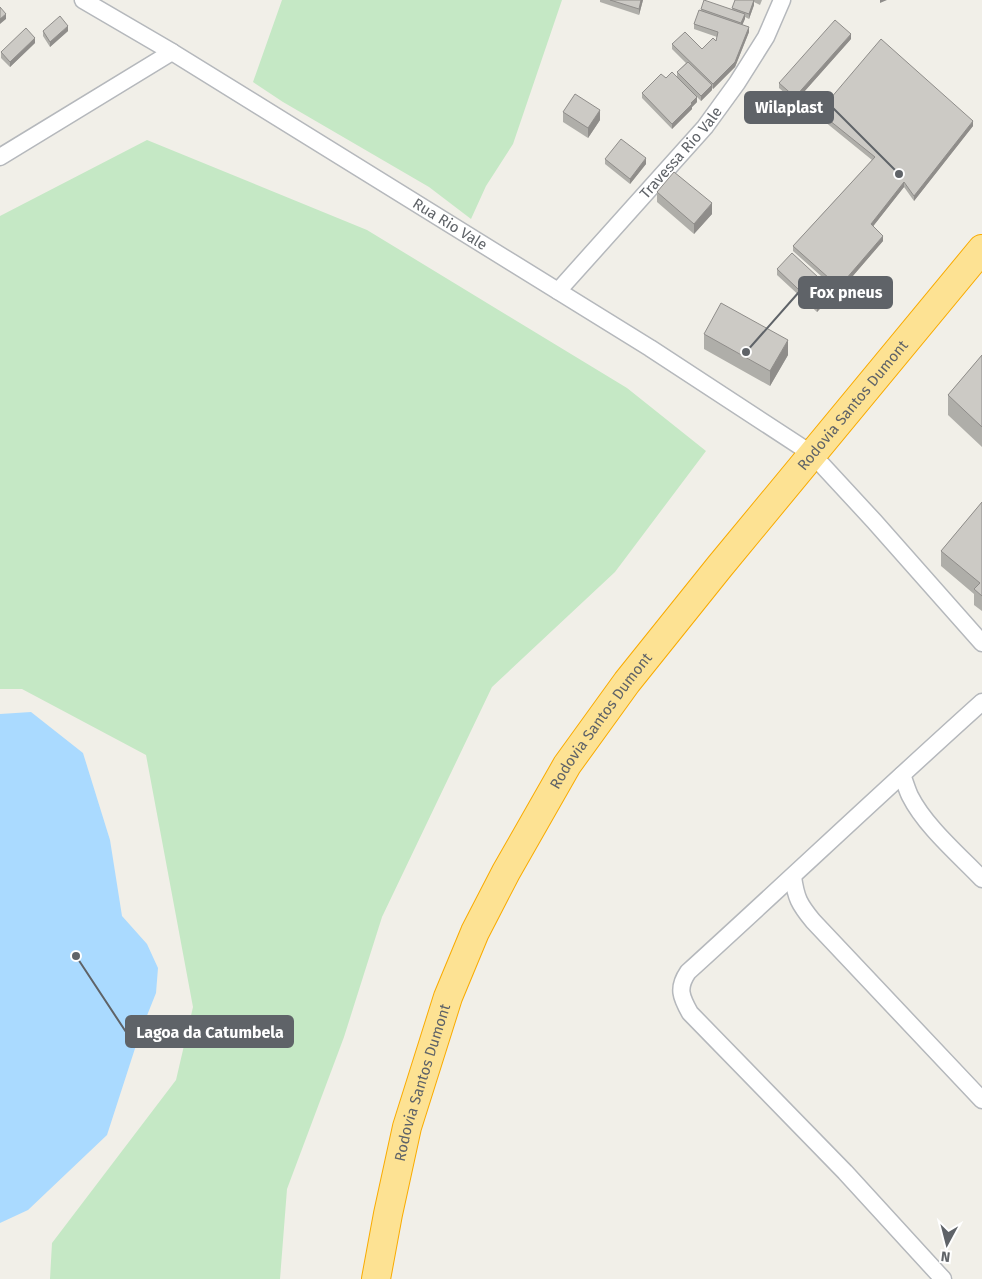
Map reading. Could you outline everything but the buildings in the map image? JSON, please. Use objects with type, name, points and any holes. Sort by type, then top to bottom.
[{"type":"highway","name":"Rodovia Santos Dumont","points":[[376,1279],[407,1127],[445,1006],[475,932],[506,872],[567,765],[627,682],[982,248]]},
{"type":"street","name":"Rua Rio Vale","points":[[84,0],[172,52],[650,348],[812,454],[874,521],[982,644]]},
{"type":"street","name":"Travessa Rio Vale","points":[[558,291],[705,126],[737,83],[766,36],[782,0]]},
{"type":"street","points":[[0,157],[172,52]]},
{"type":"street","points":[[943,1279],[845,1172],[690,1013],[681,991],[682,981],[688,972],[982,702]]},
{"type":"street","points":[[902,775],[910,796],[920,813],[982,879]]},
{"type":"street","points":[[793,877],[795,893],[801,906],[813,921],[982,1100]]},
{"type":"green space","points":[[282,0],[562,0],[513,144],[486,186],[471,219],[429,187],[283,102],[253,82]]},
{"type":"green space","points":[[147,140],[367,230],[627,388],[706,451],[615,572],[492,687],[382,917],[344,1037],[287,1189],[280,1279],[50,1279],[52,1243],[176,1080],[193,1007],[146,755],[22,689],[0,689],[0,216]]},
{"type":"water","points":[[31,712],[83,753],[110,840],[122,916],[147,944],[158,968],[156,993],[140,1033],[107,1135],[28,1210],[0,1223],[0,714]]},
{"type":"place","name":"Wilaplast","points":[[899,174]]},
{"type":"place","name":"Fox pneus","points":[[746,352]]},
{"type":"place","name":"Lagoa da Catumbela","points":[[76,956]]}]
